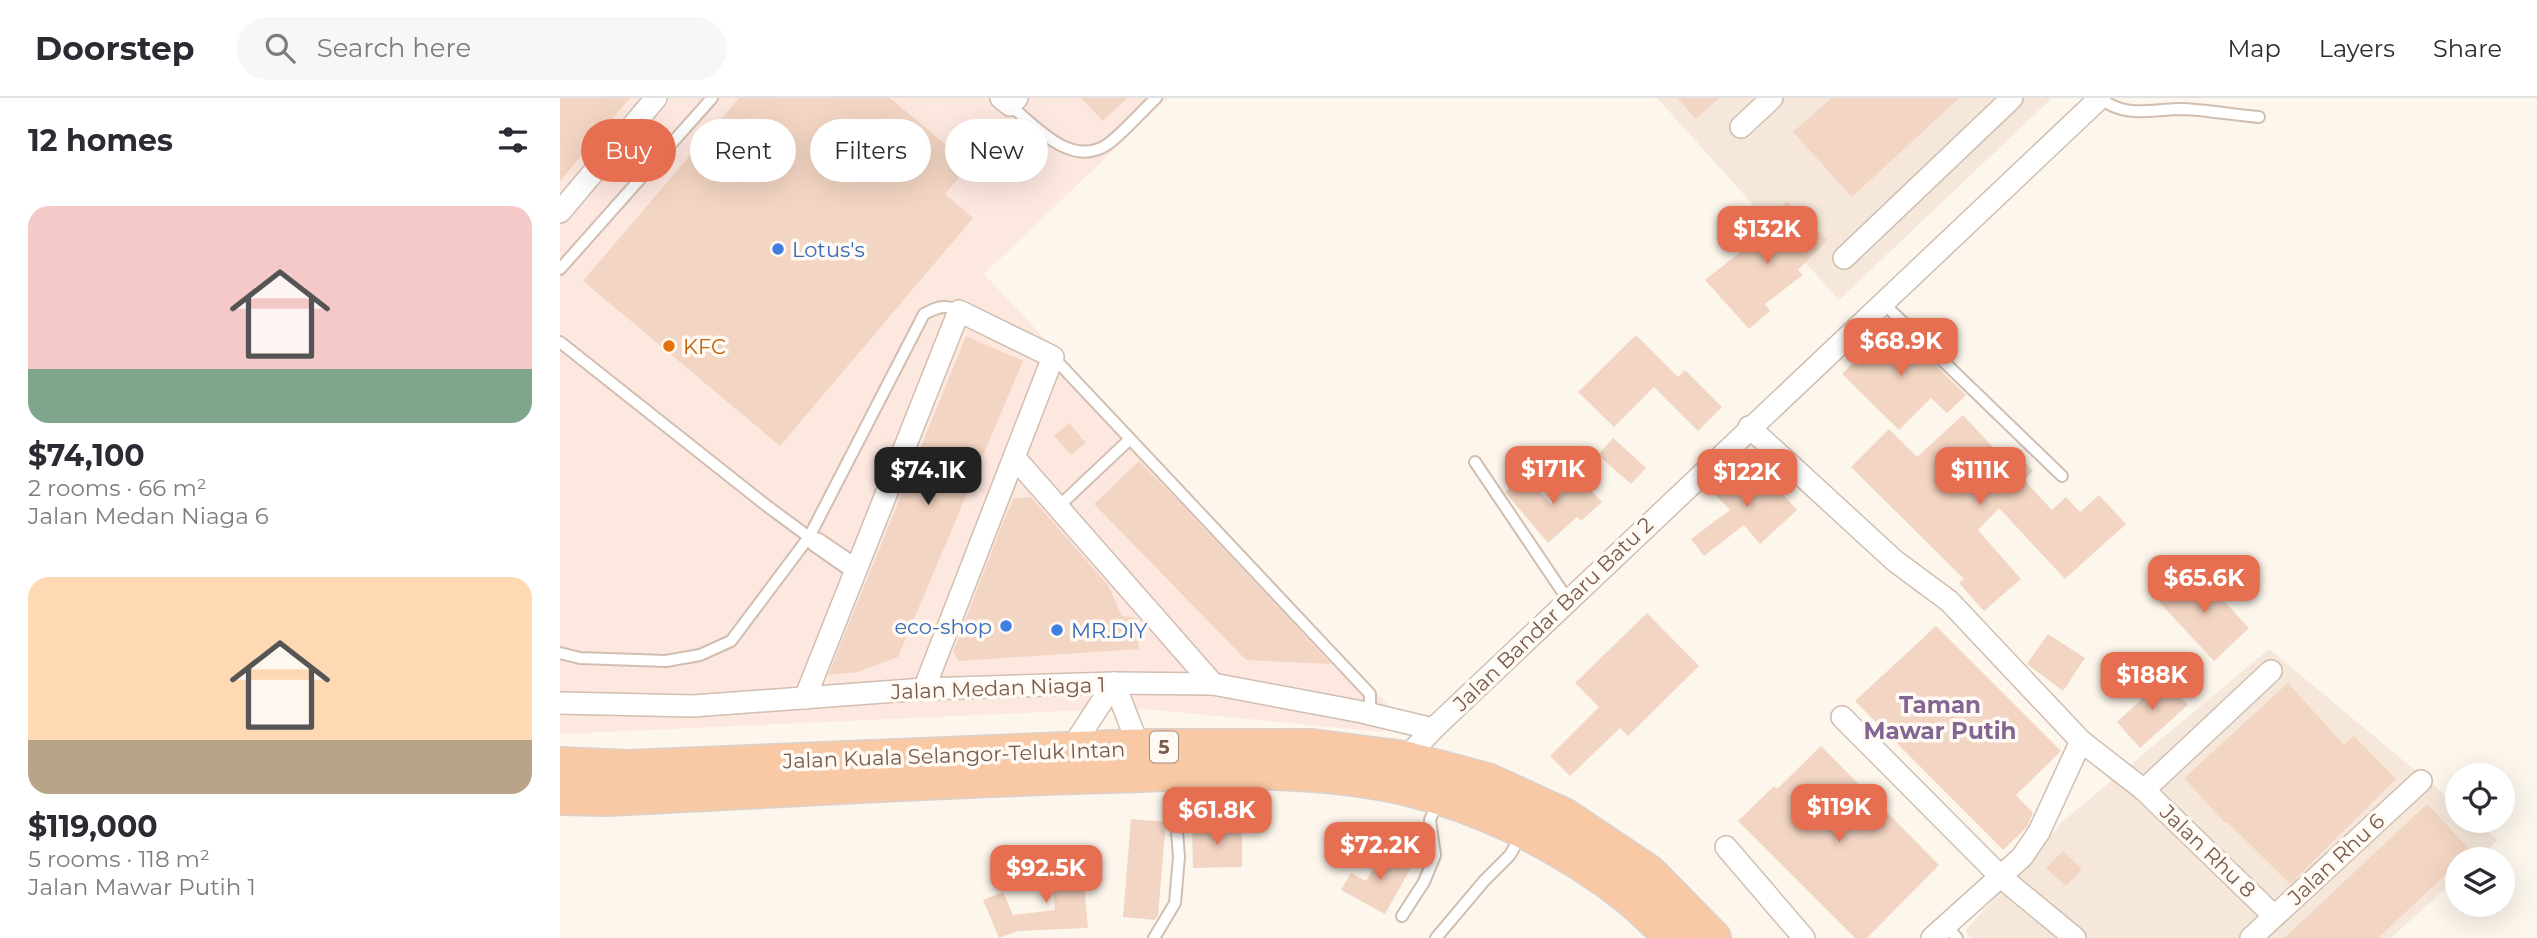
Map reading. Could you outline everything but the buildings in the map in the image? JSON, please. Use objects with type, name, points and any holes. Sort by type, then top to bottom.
[{"type":"highway","name":"Jalan Kuala Selangor-Teluk Intan","points":[[560,765],[628,768],[1139,747],[1312,747],[1405,759],[1487,781],[1564,816],[1648,873],[1713,938]]},
{"type":"highway","name":"Jalan Kuala Selangor-Teluk Intan","points":[[560,797],[608,798],[1049,776],[1311,773],[1404,787],[1477,810],[1550,844],[1628,896],[1673,938]]},
{"type":"street","points":[[560,212],[656,98]]},
{"type":"street","points":[[1741,127],[1772,98]]},
{"type":"street","points":[[1844,258],[2012,98]]},
{"type":"street","name":"Jalan Bandar Baru Batu 2","points":[[1405,759],[1433,729],[1749,427],[2099,98]]},
{"type":"street","points":[[805,698],[854,568],[959,311],[1053,357],[924,689]]},
{"type":"street","points":[[1749,427],[1895,561],[1950,601],[2081,741],[2144,790]]},
{"type":"street","points":[[1014,457],[1213,684]]},
{"type":"street","name":"Jalan Rhu 8","points":[[2271,671],[2144,790],[2274,916]]},
{"type":"street","points":[[1114,683],[1139,747]]},
{"type":"street","points":[[1071,749],[1114,683]]},
{"type":"street","name":"Jalan Medan Niaga 1","points":[[560,703],[693,706],[924,689],[1114,683],[1213,684],[1362,712],[1433,729]]},
{"type":"street","points":[[1842,717],[2002,878],[2075,938]]},
{"type":"street","points":[[1945,934],[2022,857],[2039,832],[2081,741]]},
{"type":"street","name":"Jalan Rhu 6","points":[[2251,938],[2421,781]]},
{"type":"street","points":[[1726,847],[1804,938]]},
{"type":"lane","points":[[560,269],[712,98]]},
{"type":"lane","points":[[1009,100],[1057,144],[1079,153],[1106,145],[1156,98]]},
{"type":"lane","points":[[2099,98],[2115,110],[2136,112],[2183,109],[2259,117]]},
{"type":"lane","points":[[1882,303],[2062,476]]},
{"type":"lane","points":[[560,653],[580,658],[666,661],[700,654],[731,641],[809,537],[924,314],[936,307],[949,306],[959,311]]},
{"type":"lane","points":[[560,342],[685,443],[809,537],[819,539],[854,568]]},
{"type":"lane","points":[[1053,357],[1370,694],[1370,704],[1362,712]]},
{"type":"lane","points":[[1058,507],[1130,439]]},
{"type":"lane","points":[[1475,462],[1568,600]]},
{"type":"lane","points":[[1154,938],[1175,903],[1179,856],[1172,773]]},
{"type":"lane","points":[[1402,916],[1424,882],[1436,855],[1430,820],[1438,798]]},
{"type":"lane","points":[[1436,938],[1484,881],[1510,855],[1523,831]]},
{"type":"shaded area","points":[[560,98],[1168,98],[984,274],[1392,709],[1382,732],[1134,708],[560,734]]},
{"type":"shaded area","points":[[1657,98],[2052,98],[1839,300]]},
{"type":"shaded area","points":[[2269,649],[2445,795],[2445,833],[2490,833],[2498,840],[2490,847],[2445,847],[2445,889],[2391,938],[1971,938],[1965,931],[2062,822]]},
{"type":"place","name":"Lotus's","points":[[778,249]]},
{"type":"place","name":"KFC","points":[[669,346]]},
{"type":"place","name":"eco-shop","points":[[1006,626]]},
{"type":"place","name":"MR.DIY","points":[[1057,630]]},
{"type":"district","name":"Taman Mawar Putih","points":[[1940,718]]}]
